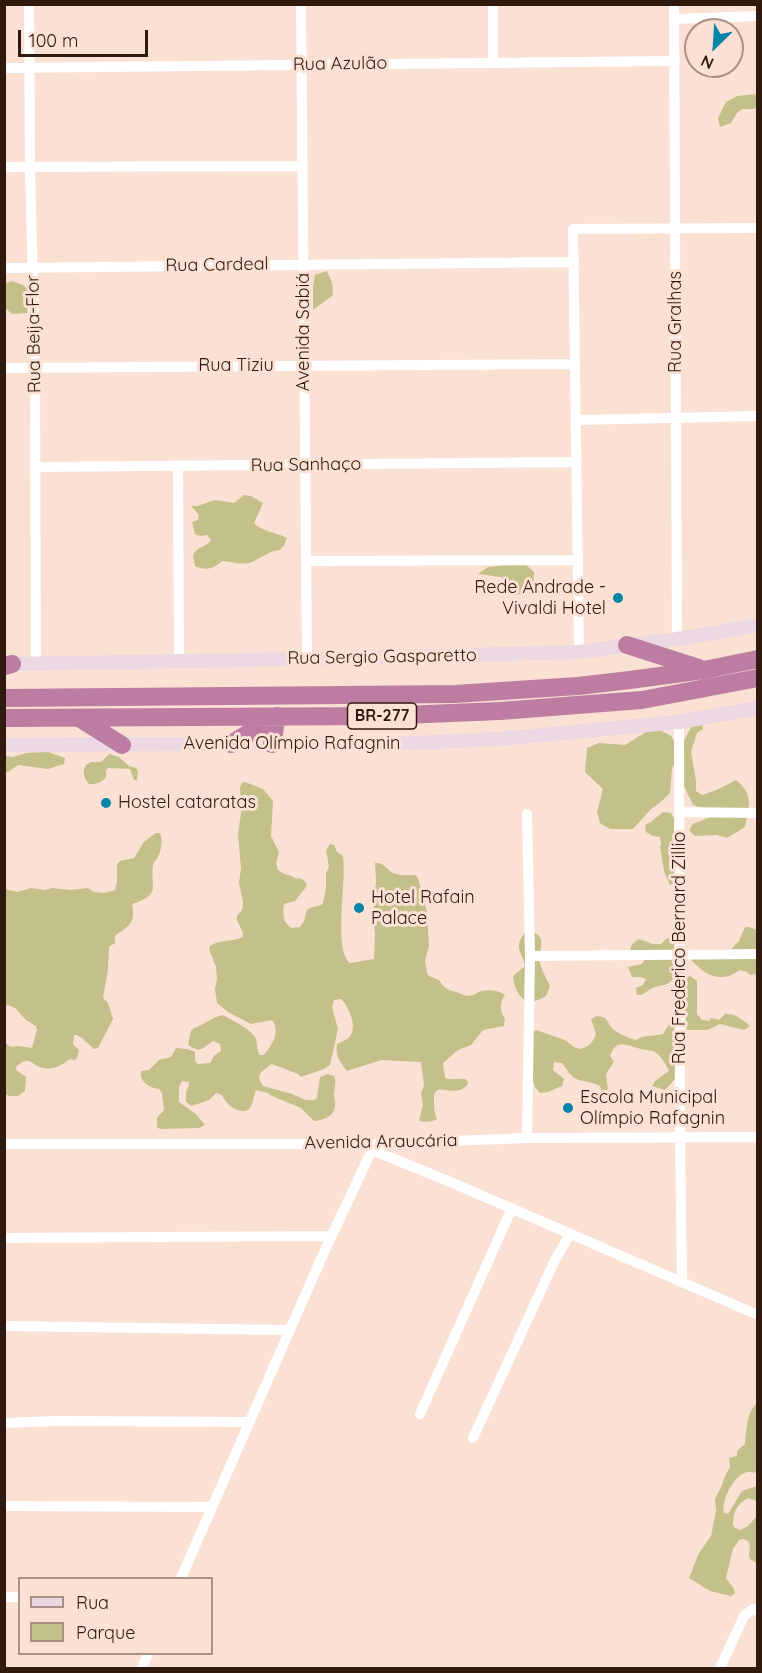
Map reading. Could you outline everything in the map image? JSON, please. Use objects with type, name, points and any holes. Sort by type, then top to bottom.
[{"type":"highway","points":[[627,645],[704,670]]},
{"type":"highway","name":"BR-277","points":[[4,698],[455,694],[578,686],[630,680],[704,670],[758,659]]},
{"type":"highway","name":"BR-277","points":[[4,718],[379,716],[501,711],[642,700],[758,678]]},
{"type":"highway","points":[[231,744],[277,716]]},
{"type":"highway","points":[[272,744],[277,716]]},
{"type":"highway","points":[[80,718],[122,745]]},
{"type":"street","name":"Rua Beija-Flor","points":[[29,4],[35,367],[36,663]]},
{"type":"street","name":"Avenida Sabiá","points":[[301,4],[307,659]]},
{"type":"street","points":[[493,4],[493,63]]},
{"type":"street","name":"Rua Gralhas","points":[[674,4],[677,639]]},
{"type":"street","points":[[674,19],[758,16]]},
{"type":"street","name":"Rua Azulão","points":[[4,68],[675,61]]},
{"type":"street","points":[[4,167],[302,166]]},
{"type":"street","points":[[579,652],[573,229],[758,228]]},
{"type":"street","name":"Rua Cardeal","points":[[4,268],[574,262]]},
{"type":"street","name":"Rua Tiziu","points":[[4,368],[575,364]]},
{"type":"street","points":[[576,420],[758,416]]},
{"type":"street","name":"Rua Sanhaço","points":[[35,467],[577,462]]},
{"type":"street","points":[[178,466],[179,661]]},
{"type":"street","points":[[306,561],[578,560]]},
{"type":"street","name":"Rua Sergio Gasparetto","points":[[7,665],[579,652],[758,625]]},
{"type":"street","name":"Avenida Olímpio Rafagnin","points":[[4,746],[413,743],[500,740],[679,722],[758,708]]},
{"type":"street","name":"Rua Frederico Bernard Zillio","points":[[679,722],[682,1282]]},
{"type":"street","points":[[679,812],[758,813]]},
{"type":"street","points":[[527,814],[530,956],[527,1138]]},
{"type":"street","points":[[530,956],[758,954]]},
{"type":"street","name":"Avenida Araucária","points":[[4,1144],[373,1147],[527,1138],[758,1137]]},
{"type":"street","points":[[182,1577],[289,1330],[373,1147],[758,1315]]},
{"type":"street","points":[[420,1414],[512,1208]]},
{"type":"street","points":[[473,1438],[555,1260],[570,1234]]},
{"type":"street","points":[[4,1238],[331,1236]]},
{"type":"street","points":[[4,1326],[289,1330]]},
{"type":"street","points":[[4,1423],[249,1422]]},
{"type":"street","points":[[4,1506],[212,1507]]},
{"type":"street","points":[[720,1668],[744,1616],[755,1610]]},
{"type":"green space","points":[[757,94],[757,107],[742,109],[731,123],[720,127],[718,118],[726,102],[737,96]]},
{"type":"green space","points":[[327,271],[332,283],[333,295],[313,310],[315,275]]},
{"type":"green space","points":[[12,281],[23,285],[31,293],[27,313],[12,314],[5,308],[5,284]]},
{"type":"green space","points":[[244,495],[263,503],[254,523],[287,538],[284,545],[280,550],[270,552],[248,563],[222,561],[209,568],[195,566],[193,555],[211,540],[207,535],[195,534],[192,522],[198,520],[199,515],[191,506],[215,500],[234,503]]},
{"type":"green space","points":[[524,563],[534,572],[533,584],[524,593],[513,596],[501,577],[478,574],[488,567]]},
{"type":"green space","points":[[702,722],[703,729],[697,733],[691,752],[696,791],[702,795],[736,780],[748,795],[749,807],[745,827],[727,838],[717,835],[695,836],[689,830],[693,824],[713,816],[708,810],[693,805],[683,784],[683,743],[695,723]]},
{"type":"green space","points":[[660,730],[671,736],[677,746],[678,758],[672,768],[670,793],[633,829],[610,829],[600,823],[597,812],[603,789],[585,772],[587,748],[599,743],[625,745],[646,732]]},
{"type":"green space","points":[[48,752],[65,758],[64,764],[48,769],[18,765],[5,772],[5,756]]},
{"type":"green space","points":[[109,754],[119,757],[129,766],[136,768],[137,780],[134,780],[130,769],[108,768],[103,780],[96,784],[89,784],[84,775],[86,765],[91,762],[101,762]]},
{"type":"green space","points":[[245,782],[263,789],[273,801],[271,836],[279,852],[276,863],[278,870],[294,878],[302,879],[307,884],[295,901],[284,904],[284,918],[289,926],[300,927],[307,910],[323,903],[326,873],[329,867],[326,850],[330,844],[334,845],[337,852],[343,856],[341,929],[345,956],[350,963],[374,959],[375,863],[379,863],[396,874],[415,875],[418,878],[427,912],[429,946],[425,960],[429,976],[439,980],[448,989],[466,996],[488,990],[505,995],[501,1007],[505,1019],[504,1026],[483,1030],[471,1045],[458,1050],[443,1063],[445,1078],[464,1079],[468,1084],[457,1091],[437,1090],[434,1107],[437,1119],[428,1122],[419,1121],[423,1105],[421,1093],[424,1086],[421,1062],[381,1060],[347,1071],[337,1055],[337,1044],[350,1036],[353,1022],[341,999],[334,1000],[332,1007],[338,1029],[330,1065],[301,1077],[272,1064],[259,1076],[263,1086],[306,1100],[314,1100],[317,1098],[320,1077],[327,1074],[334,1076],[335,1109],[328,1117],[314,1121],[301,1108],[256,1090],[252,1105],[245,1111],[233,1108],[222,1095],[216,1093],[209,1100],[192,1106],[186,1102],[189,1082],[182,1081],[179,1087],[179,1102],[196,1114],[205,1125],[199,1128],[160,1129],[157,1127],[157,1118],[164,1110],[162,1093],[159,1089],[146,1083],[141,1071],[149,1070],[159,1060],[171,1057],[176,1048],[195,1052],[195,1061],[198,1064],[210,1063],[221,1051],[220,1044],[213,1041],[199,1050],[188,1045],[191,1031],[194,1028],[223,1015],[252,1033],[260,1055],[264,1055],[276,1034],[272,1020],[251,1024],[228,1012],[217,1003],[216,967],[209,949],[214,944],[243,937],[237,920],[243,902],[239,883],[241,868],[238,834],[241,813],[240,787]]},
{"type":"green space","points":[[663,812],[671,813],[674,819],[677,882],[670,885],[664,871],[660,837],[646,832],[645,825]]},
{"type":"green space","points":[[156,833],[160,833],[161,845],[158,857],[153,864],[153,890],[148,897],[132,904],[132,920],[115,936],[115,943],[109,947],[103,998],[108,1003],[113,1019],[98,1048],[94,1049],[82,1038],[74,1035],[73,1044],[79,1050],[75,1060],[70,1059],[50,1068],[39,1067],[24,1061],[16,1067],[16,1070],[26,1077],[25,1091],[18,1096],[5,1094],[5,1043],[11,1047],[32,1048],[37,1030],[36,1026],[26,1020],[15,1008],[5,1004],[5,889],[17,892],[31,888],[70,890],[88,888],[94,892],[105,893],[115,890],[117,864],[120,861],[134,858],[144,842]]},
{"type":"green space","points":[[745,927],[757,930],[757,974],[750,975],[740,970],[725,977],[718,977],[706,973],[689,957],[691,950],[731,949],[739,941]]},
{"type":"green space","points":[[527,930],[541,939],[540,963],[550,986],[546,996],[533,1001],[527,1001],[519,995],[513,976],[525,966],[519,945]]},
{"type":"green space","points":[[673,936],[678,941],[676,970],[672,980],[637,995],[636,988],[643,985],[646,979],[632,977],[628,967],[642,964],[645,958],[630,949],[633,943],[639,939],[661,944]]},
{"type":"green space","points":[[690,976],[697,981],[697,1014],[702,1020],[709,1021],[711,1018],[719,1020],[725,1014],[729,1014],[739,1017],[750,1026],[744,1030],[720,1024],[707,1030],[687,1030],[684,988],[686,979]]},
{"type":"green space","points":[[597,1016],[605,1018],[617,1032],[636,1040],[663,1034],[670,1023],[674,1024],[676,1031],[675,1079],[665,1090],[652,1086],[656,1080],[669,1071],[659,1056],[653,1051],[623,1044],[616,1046],[610,1056],[614,1062],[606,1074],[608,1089],[602,1093],[600,1086],[578,1080],[562,1063],[554,1062],[553,1070],[564,1079],[562,1086],[540,1093],[533,1080],[530,1034],[536,1030],[565,1040],[581,1049],[589,1045],[595,1037],[591,1019]]},
{"type":"green space","points":[[757,1403],[757,1470],[754,1473],[742,1474],[737,1478],[725,1500],[724,1513],[728,1514],[742,1491],[757,1486],[757,1501],[748,1498],[738,1506],[733,1525],[740,1530],[748,1526],[757,1516],[757,1563],[749,1556],[748,1541],[739,1540],[733,1549],[726,1578],[734,1589],[735,1593],[731,1596],[710,1591],[689,1578],[699,1553],[711,1536],[716,1511],[715,1499],[730,1467],[729,1458],[737,1456],[737,1451],[745,1444],[749,1416]]},
{"type":"place","name":"Rede Andrade - Vivaldi Hotel","points":[[618,598]]},
{"type":"place","name":"Hostel cataratas","points":[[106,803]]},
{"type":"place","name":"Hotel Rafain Palace","points":[[359,908]]},
{"type":"place","name":"Escola Municipal Olímpio Rafagnin","points":[[568,1108]]}]
